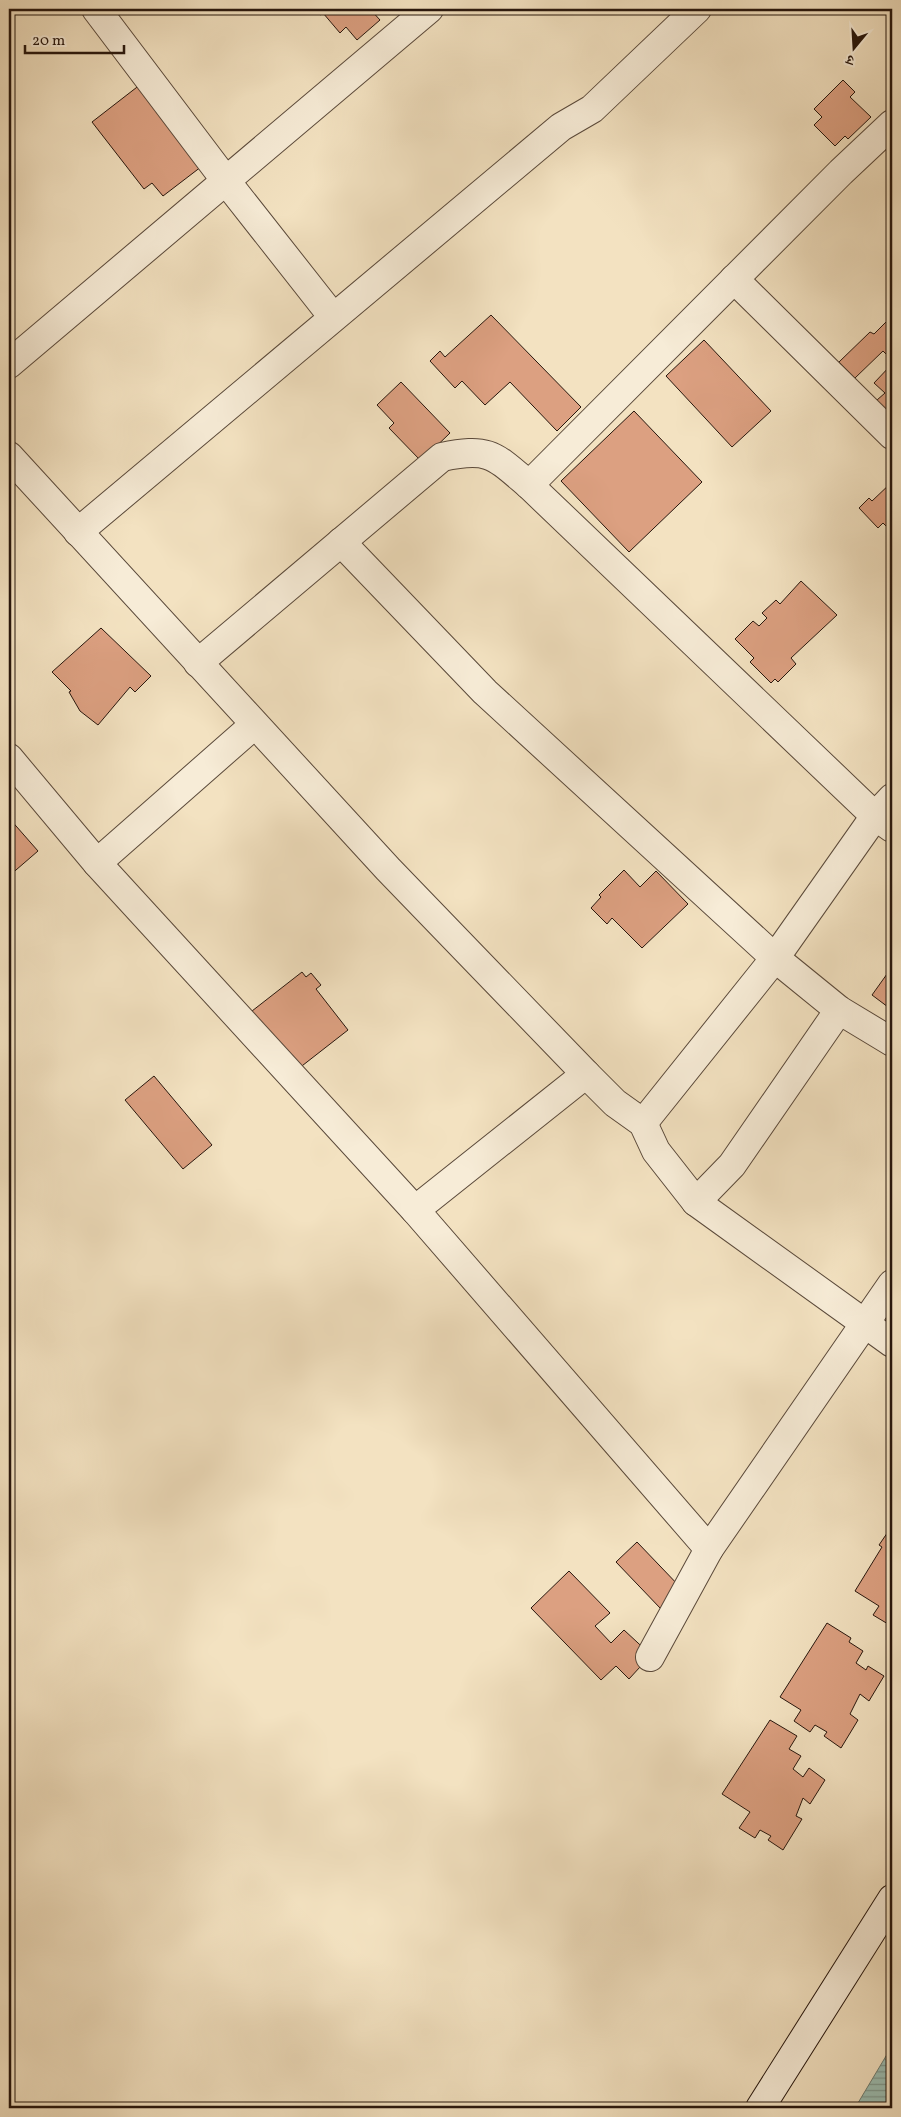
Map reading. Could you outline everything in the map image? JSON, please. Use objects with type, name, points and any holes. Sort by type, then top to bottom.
[{"type":"street","points":[[96,9],[226,181],[333,317]]},
{"type":"street","points":[[9,364],[429,9]]},
{"type":"street","points":[[78,532],[562,127],[592,109],[697,9]]},
{"type":"street","points":[[529,485],[734,279],[892,124]]},
{"type":"street","points":[[734,279],[892,435]]},
{"type":"street","points":[[198,663],[442,457],[466,452],[495,456],[529,485],[886,814],[775,958],[643,1123]]},
{"type":"street","points":[[9,456],[388,869],[615,1103],[643,1123],[656,1151],[696,1202],[892,1344]]},
{"type":"street","points":[[341,542],[485,692],[775,958],[839,1010],[892,1042]]},
{"type":"street","points":[[97,863],[254,725]]},
{"type":"street","points":[[9,758],[97,863],[415,1210],[709,1549]]},
{"type":"street","points":[[696,1202],[732,1165],[839,1010]]},
{"type":"street","points":[[415,1210],[586,1074]]},
{"type":"street","points":[[650,1657],[709,1549],[865,1326],[892,1284]]},
{"type":"street","points":[[760,2108],[892,1898]]},
{"type":"water","points":[[892,2046],[892,2108],[855,2108]]},
{"type":"building","points":[[315,9],[370,9],[380,20],[357,40],[346,27],[340,33],[323,13],[320,15]]},
{"type":"building","points":[[843,80],[855,92],[850,97],[871,117],[848,139],[845,136],[835,146],[814,125],[822,117],[814,109]]},
{"type":"building","points":[[141,84],[210,160],[163,196],[152,183],[144,189],[92,122]]},
{"type":"building","points":[[491,315],[581,407],[557,431],[510,382],[485,405],[462,381],[455,388],[430,361],[440,351],[445,357]]},
{"type":"building","points":[[892,316],[892,360],[883,351],[855,378],[839,362],[870,332],[874,334]]},
{"type":"building","points":[[704,340],[771,411],[732,447],[666,376]]},
{"type":"building","points":[[892,364],[892,416],[877,400],[885,393],[874,383]]},
{"type":"building","points":[[401,382],[450,433],[421,461],[389,428],[394,423],[377,405]]},
{"type":"building","points":[[634,411],[702,482],[629,552],[561,481]]},
{"type":"building","points":[[892,482],[892,532],[883,523],[878,528],[859,508],[869,498],[872,501]]},
{"type":"building","points":[[801,581],[837,615],[791,658],[796,664],[778,682],[775,679],[771,683],[750,662],[754,658],[735,639],[753,621],[759,626],[767,618],[762,613],[776,600],[780,604]]},
{"type":"building","points":[[101,628],[151,676],[135,692],[130,687],[98,725],[80,711],[69,692],[71,691],[52,672]]},
{"type":"building","points":[[9,818],[38,851],[9,876]]},
{"type":"building","points":[[624,870],[640,887],[656,871],[688,904],[642,948],[612,918],[607,924],[591,908],[601,897],[599,895]]},
{"type":"building","points":[[892,967],[892,1001],[888,1007],[872,995]]},
{"type":"building","points":[[302,972],[306,977],[311,973],[321,985],[316,989],[348,1030],[298,1069],[252,1011]]},
{"type":"building","points":[[154,1076],[212,1145],[183,1169],[125,1100]]},
{"type":"building","points":[[892,1526],[892,1617],[888,1624],[873,1615],[879,1606],[855,1591],[882,1547],[879,1545]]},
{"type":"building","points":[[637,1542],[682,1589],[661,1609],[616,1562]]},
{"type":"building","points":[[569,1571],[610,1613],[595,1626],[611,1643],[624,1630],[651,1655],[629,1679],[616,1666],[601,1680],[531,1608]]},
{"type":"building","points":[[827,1623],[851,1638],[849,1642],[863,1651],[856,1663],[866,1670],[868,1666],[884,1676],[869,1701],[860,1694],[850,1714],[858,1720],[841,1748],[824,1736],[827,1732],[815,1725],[810,1732],[794,1721],[801,1710],[780,1697]]},
{"type":"building","points":[[770,1720],[797,1736],[789,1749],[801,1756],[793,1769],[803,1777],[809,1768],[825,1780],[810,1804],[803,1798],[796,1816],[802,1819],[783,1850],[768,1840],[771,1836],[760,1830],[755,1838],[739,1828],[750,1812],[722,1794]]}]
